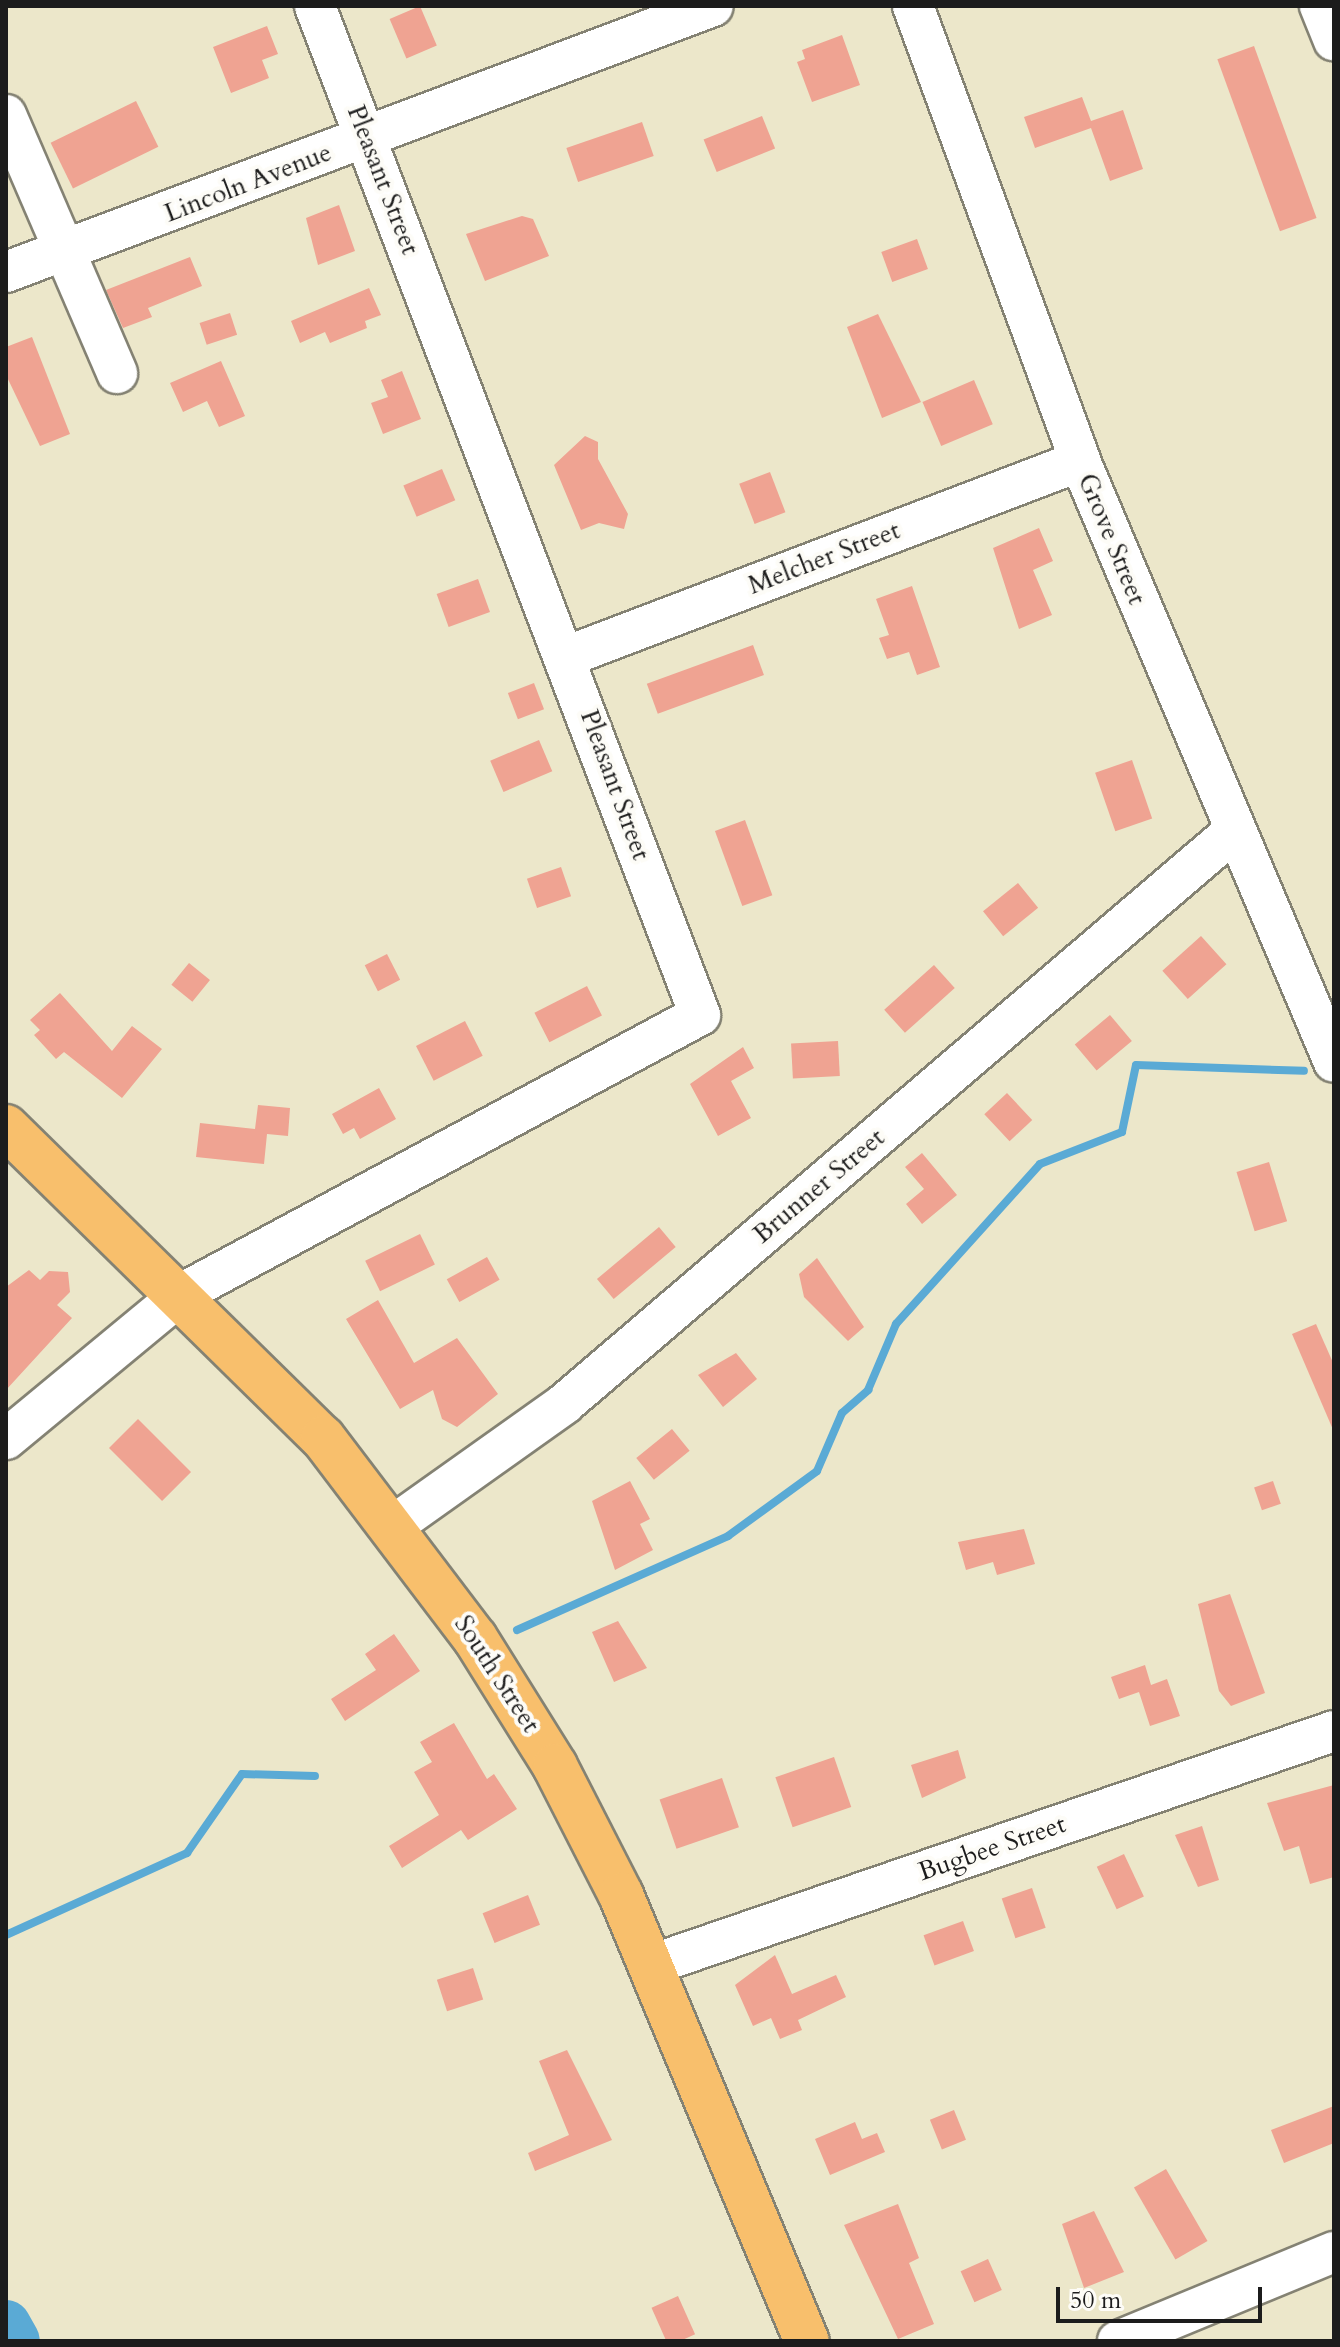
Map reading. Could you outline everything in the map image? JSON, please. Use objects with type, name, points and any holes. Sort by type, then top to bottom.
[{"type":"main road","name":"South Street","points":[[6,1127],[181,1294],[323,1438],[394,1525],[555,1766],[651,1965],[807,2341]]},
{"type":"street","name":"Pleasant Street","points":[[181,1294],[700,1015],[568,656],[315,6]]},
{"type":"street","name":"Lincoln Avenue","points":[[6,272],[713,6]]},
{"type":"street","name":"Grove Street","points":[[913,6],[1080,461],[1232,833],[1334,1062]]},
{"type":"street","points":[[1320,6],[1334,40]]},
{"type":"street","points":[[6,115],[117,373]]},
{"type":"street","name":"Melcher Street","points":[[568,656],[1080,461]]},
{"type":"street","name":"Brunner Street","points":[[394,1525],[564,1404],[1232,833]]},
{"type":"street","points":[[6,1439],[181,1294]]},
{"type":"street","name":"Bugbee Street","points":[[651,1965],[1334,1731]]},
{"type":"street","points":[[1118,2341],[1334,2252]]},
{"type":"building","points":[[420,6],[437,46],[406,58],[390,19]]},
{"type":"building","points":[[267,26],[278,54],[262,60],[269,78],[231,93],[213,47]]},
{"type":"building","points":[[842,35],[860,85],[812,102],[797,62],[805,59],[802,50]]},
{"type":"building","points":[[1254,46],[1317,218],[1280,231],[1217,59]]},
{"type":"building","points":[[1082,97],[1091,121],[1123,110],[1143,169],[1110,181],[1091,128],[1035,148],[1024,117]]},
{"type":"building","points":[[136,101],[158,147],[73,188],[51,143]]},
{"type":"building","points":[[762,116],[775,148],[717,172],[704,140]]},
{"type":"building","points":[[642,122],[654,156],[578,182],[566,148]]},
{"type":"building","points":[[339,205],[355,251],[318,265],[306,218]]},
{"type":"building","points":[[522,216],[533,219],[549,256],[485,281],[466,234]]},
{"type":"building","points":[[917,239],[928,269],[892,282],[881,252]]},
{"type":"building","points":[[190,257],[202,286],[148,308],[152,317],[123,328],[106,290]]},
{"type":"building","points":[[369,288],[381,315],[365,321],[367,328],[330,343],[325,332],[300,343],[291,321]]},
{"type":"building","points":[[230,313],[237,335],[207,345],[200,323]]},
{"type":"building","points":[[878,314],[921,402],[882,418],[847,327]]},
{"type":"building","points":[[32,337],[70,434],[40,446],[6,375],[6,347]]},
{"type":"building","points":[[221,361],[245,416],[219,427],[207,401],[183,412],[170,383]]},
{"type":"building","points":[[402,371],[421,419],[383,434],[371,403],[388,397],[381,380]]},
{"type":"building","points":[[974,380],[993,424],[941,446],[922,402]]},
{"type":"building","points":[[585,436],[598,442],[598,459],[628,514],[624,529],[599,523],[581,530],[554,465]]},
{"type":"building","points":[[442,469],[455,500],[417,517],[403,485]]},
{"type":"building","points":[[770,472],[785,512],[755,524],[739,484]]},
{"type":"building","points":[[1039,528],[1053,561],[1033,570],[1052,615],[1019,629],[993,548]]},
{"type":"building","points":[[478,579],[490,612],[449,627],[437,594]]},
{"type":"building","points":[[912,586],[940,667],[917,675],[909,652],[887,659],[879,638],[889,635],[876,599]]},
{"type":"building","points":[[753,645],[764,675],[658,714],[647,684]]},
{"type":"building","points":[[534,683],[544,709],[518,719],[508,693]]},
{"type":"building","points":[[539,740],[552,771],[503,792],[490,761]]},
{"type":"building","points":[[1132,760],[1152,819],[1115,831],[1095,773]]},
{"type":"building","points":[[745,820],[772,895],[742,906],[715,831]]},
{"type":"building","points":[[561,867],[571,896],[537,908],[527,879]]},
{"type":"building","points":[[1018,883],[1038,908],[1003,936],[983,911]]},
{"type":"building","points":[[1201,936],[1226,964],[1188,999],[1162,971]]},
{"type":"building","points":[[387,954],[400,980],[378,991],[365,965]]},
{"type":"building","points":[[189,963],[210,980],[192,1002],[171,985]]},
{"type":"building","points":[[934,965],[955,988],[905,1033],[884,1010]]},
{"type":"building","points":[[587,986],[602,1015],[549,1042],[534,1013]]},
{"type":"building","points":[[60,993],[112,1051],[132,1026],[162,1049],[122,1098],[64,1052],[56,1059],[34,1035],[40,1030],[30,1020]]},
{"type":"building","points":[[1110,1015],[1132,1041],[1097,1071],[1075,1045]]},
{"type":"building","points":[[465,1021],[483,1056],[434,1081],[416,1046]]},
{"type":"building","points":[[838,1041],[840,1076],[793,1078],[791,1043]]},
{"type":"building","points":[[743,1047],[754,1068],[731,1081],[751,1118],[718,1136],[690,1084]]},
{"type":"building","points":[[379,1088],[396,1119],[360,1139],[354,1128],[343,1134],[332,1114]]},
{"type":"building","points":[[1007,1093],[1032,1120],[1010,1141],[984,1114]]},
{"type":"building","points":[[258,1105],[290,1108],[288,1136],[267,1134],[264,1164],[196,1157],[200,1123],[255,1129]]},
{"type":"building","points":[[922,1153],[957,1195],[922,1224],[906,1204],[924,1189],[905,1167]]},
{"type":"building","points":[[1269,1162],[1287,1221],[1255,1231],[1236,1172]]},
{"type":"building","points":[[659,1227],[676,1247],[614,1299],[597,1279]]},
{"type":"building","points":[[420,1234],[435,1265],[380,1291],[365,1261]]},
{"type":"building","points":[[487,1257],[500,1280],[459,1302],[447,1279]]},
{"type":"building","points":[[817,1258],[864,1327],[848,1341],[804,1297],[799,1274]]},
{"type":"building","points":[[29,1270],[40,1280],[49,1271],[68,1272],[70,1292],[57,1305],[72,1318],[6,1390],[6,1287]]},
{"type":"building","points":[[378,1300],[414,1363],[457,1338],[498,1394],[457,1427],[442,1419],[433,1390],[400,1409],[346,1319]]},
{"type":"building","points":[[1316,1324],[1334,1365],[1334,1432],[1292,1334]]},
{"type":"building","points":[[736,1353],[757,1379],[723,1407],[698,1375]]},
{"type":"building","points":[[138,1419],[191,1472],[162,1501],[109,1448]]},
{"type":"building","points":[[672,1429],[690,1451],[654,1480],[636,1458]]},
{"type":"building","points":[[630,1481],[650,1519],[640,1524],[653,1550],[615,1570],[592,1501]]},
{"type":"building","points":[[1273,1481],[1281,1504],[1262,1510],[1254,1488]]},
{"type":"building","points":[[1024,1529],[1035,1564],[997,1575],[993,1562],[966,1570],[958,1542]]},
{"type":"building","points":[[1230,1594],[1265,1693],[1231,1706],[1219,1691],[1198,1604]]},
{"type":"building","points":[[618,1621],[647,1668],[614,1682],[592,1632]]},
{"type":"building","points":[[394,1634],[420,1671],[345,1721],[331,1699],[376,1670],[365,1654]]},
{"type":"building","points":[[1145,1665],[1151,1685],[1167,1679],[1180,1716],[1150,1726],[1139,1692],[1119,1699],[1111,1677]]},
{"type":"building","points":[[454,1723],[487,1779],[494,1774],[517,1809],[468,1840],[461,1830],[402,1868],[389,1846],[439,1815],[414,1772],[432,1762],[420,1742]]},
{"type":"building","points":[[958,1750],[966,1778],[922,1798],[911,1765]]},
{"type":"building","points":[[834,1757],[851,1807],[793,1827],[775,1777]]},
{"type":"building","points":[[722,1778],[739,1827],[677,1849],[660,1799]]},
{"type":"building","points":[[1334,1785],[1334,1877],[1310,1884],[1299,1846],[1284,1851],[1267,1803]]},
{"type":"building","points":[[1202,1826],[1219,1880],[1198,1887],[1175,1835]]},
{"type":"building","points":[[1124,1854],[1144,1897],[1117,1909],[1097,1867]]},
{"type":"building","points":[[1032,1888],[1046,1928],[1015,1938],[1002,1898]]},
{"type":"building","points":[[528,1895],[540,1925],[495,1943],[483,1913]]},
{"type":"building","points":[[963,1921],[974,1951],[934,1965],[924,1935]]},
{"type":"building","points":[[775,1955],[792,1994],[836,1975],[846,1997],[798,2020],[802,2030],[780,2039],[771,2018],[753,2026],[735,1985]]},
{"type":"building","points":[[473,1968],[483,1999],[447,2011],[437,1980]]},
{"type":"building","points":[[567,2050],[612,2140],[535,2171],[528,2153],[569,2135],[539,2061]]},
{"type":"building","points":[[1334,2106],[1334,2143],[1284,2163],[1271,2130]]},
{"type":"building","points":[[954,2110],[966,2140],[942,2149],[930,2120]]},
{"type":"building","points":[[855,2122],[862,2139],[877,2133],[885,2152],[830,2175],[815,2139]]},
{"type":"building","points":[[1166,2169],[1208,2241],[1175,2259],[1134,2188]]},
{"type":"building","points":[[898,2204],[919,2258],[909,2263],[934,2324],[898,2339],[844,2225]]},
{"type":"building","points":[[1094,2211],[1124,2272],[1084,2288],[1062,2224]]},
{"type":"building","points":[[988,2259],[1002,2290],[974,2302],[961,2271]]},
{"type":"building","points":[[678,2296],[695,2334],[680,2341],[666,2341],[652,2308]]},
{"type":"waterway","points":[[517,1630],[728,1536],[817,1471],[842,1413],[868,1390],[896,1324],[1040,1164],[1122,1132],[1136,1065],[1304,1071]]},
{"type":"waterway","points":[[6,1935],[187,1853],[242,1774],[315,1776]]},
{"type":"waterway","points":[[6,2325],[15,2341]]}]
